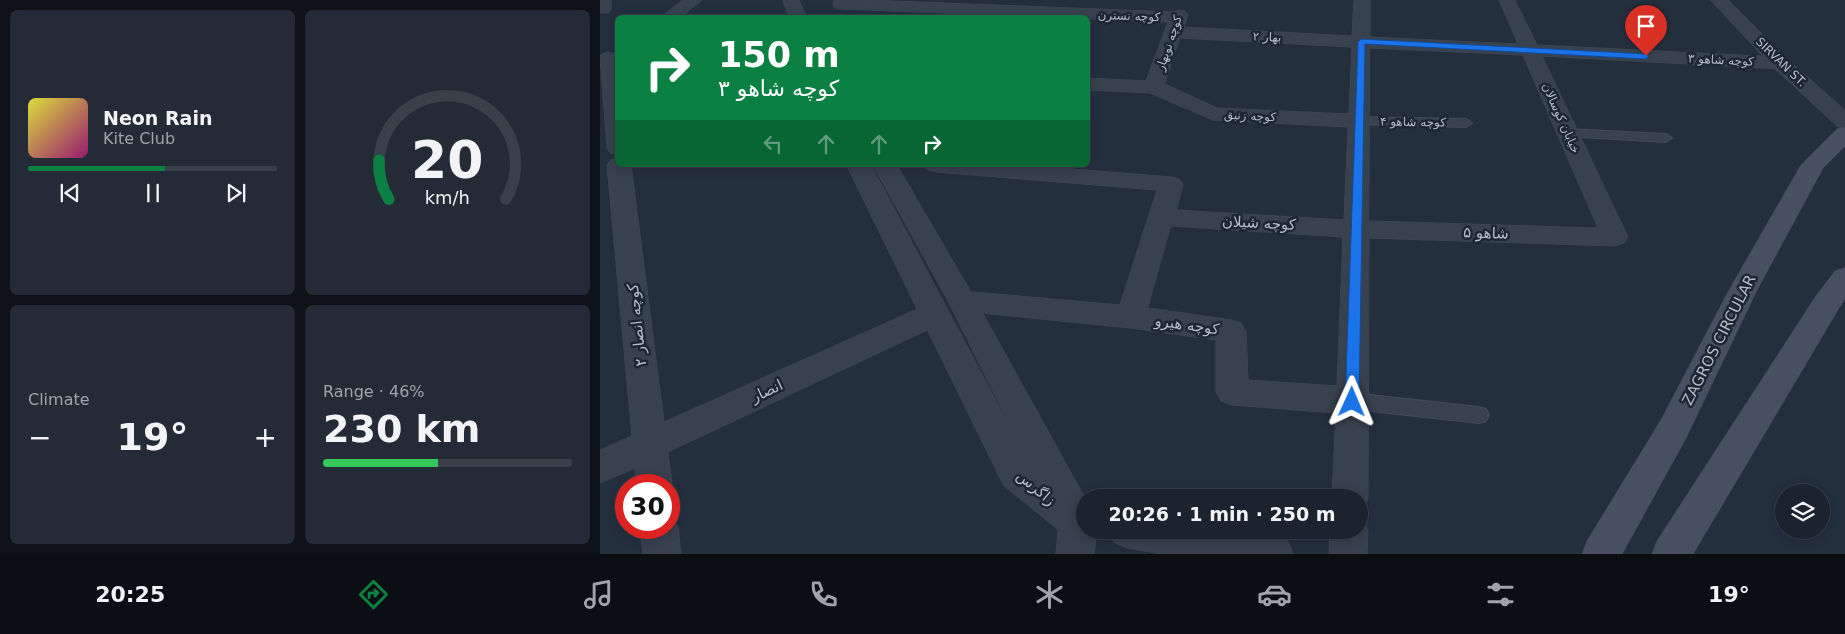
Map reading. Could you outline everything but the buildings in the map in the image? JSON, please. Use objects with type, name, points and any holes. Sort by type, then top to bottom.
[{"type":"main road","name":"ZAGROS CIRCULAR","points":[[1601,554],[1673,430],[1742,292],[1813,166],[1845,134]]},
{"type":"main road","points":[[1672,554],[1826,302],[1845,278]]},
{"type":"street","points":[[672,15],[694,0]]},
{"type":"street","points":[[791,0],[798,15]]},
{"type":"street","name":"کوچه نوبهار","points":[[1154,87],[1184,0]]},
{"type":"street","points":[[1350,489],[1362,0]]},
{"type":"street","name":"خیابان کوسالان","points":[[1508,0],[1615,237]]},
{"type":"street","name":"SIRVAN ST.","points":[[1719,0],[1780,63],[1845,120]]},
{"type":"street","name":"کوچه نسترن","points":[[841,4],[1017,10],[1069,6],[1175,25]]},
{"type":"street","name":"بهار ۲","points":[[1175,25],[1361,42]]},
{"type":"street","name":"کوچه شاهو ۳","points":[[1361,42],[1780,63]]},
{"type":"street","points":[[608,57],[615,121]]},
{"type":"street","name":"کوچه زنبق","points":[[1090,84],[1154,87],[1213,114],[1359,121]]},
{"type":"street","points":[[600,161],[615,157]]},
{"type":"street","name":"کوچه انصار ۲","points":[[619,167],[653,474]]},
{"type":"street","name":"زاگرس","points":[[860,167],[1017,475],[1076,530]]},
{"type":"street","name":"زاگرس","points":[[886,167],[962,301],[1076,527]]},
{"type":"street","points":[[961,167],[1171,184],[1132,317]]},
{"type":"street","name":"کوچه شیلان","points":[[1162,217],[1356,229]]},
{"type":"street","name":"شاهو ۵","points":[[1356,229],[1615,237]]},
{"type":"street","name":"کوچه هیرو","points":[[962,301],[1132,317],[1231,331],[1232,392],[1352,402]]},
{"type":"street","name":"انصار","points":[[600,467],[934,314]]},
{"type":"street","points":[[660,539],[662,554]]},
{"type":"street","points":[[1183,539],[1274,554]]},
{"type":"street","points":[[1348,554],[1349,539]]},
{"type":"lane","name":"کوچه شاهو ۴","points":[[1359,121],[1466,123]]},
{"type":"lane","points":[[1568,133],[1666,138]]},
{"type":"lane","points":[[1352,402],[1479,415]]},
{"type":"route","points":[[1352,402],[1361,42],[1646,56]]}]
